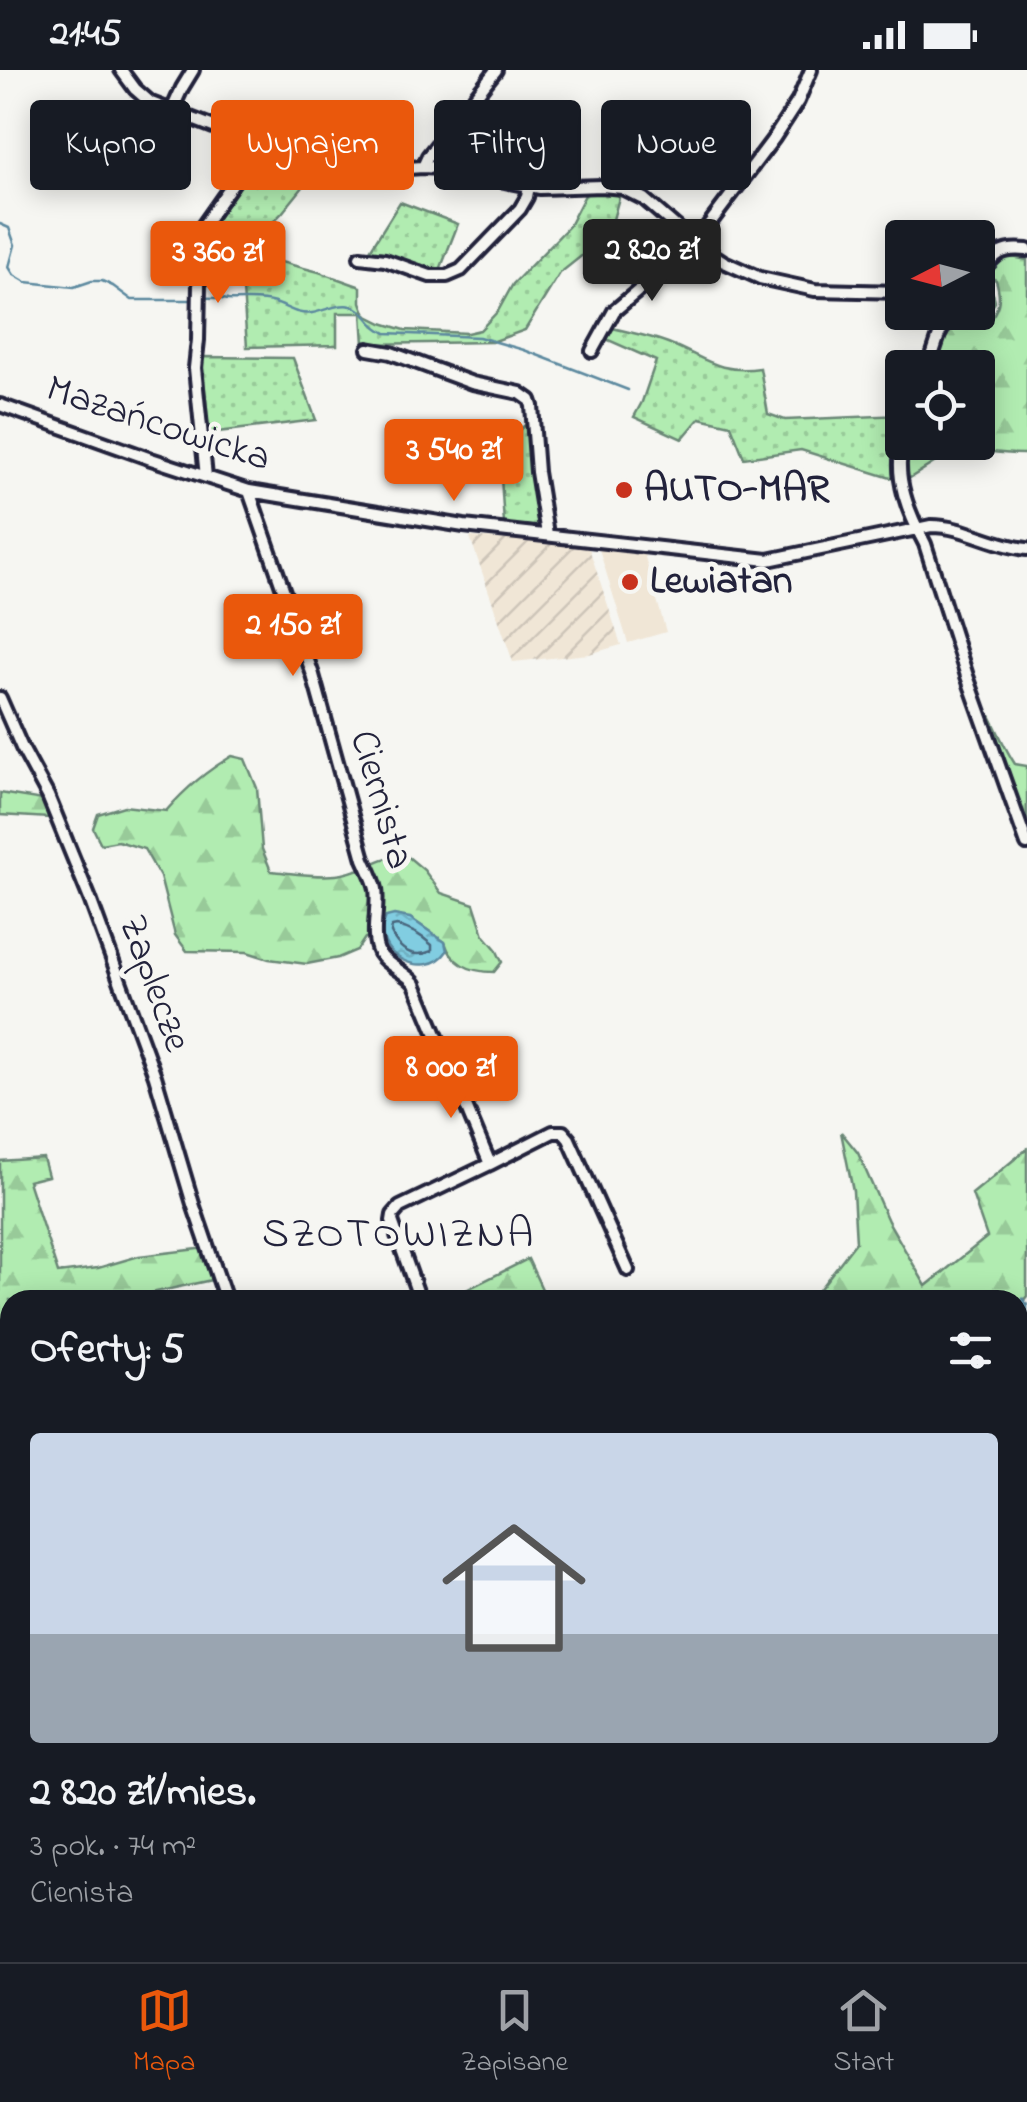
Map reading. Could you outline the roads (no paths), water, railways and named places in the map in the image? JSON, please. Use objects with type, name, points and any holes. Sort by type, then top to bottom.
[{"type":"street","points":[[121,70],[148,100]]},
{"type":"street","points":[[177,100],[193,70]]},
{"type":"street","points":[[423,167],[496,70]]},
{"type":"street","points":[[592,352],[614,310],[695,244],[774,138],[798,101],[811,70]]},
{"type":"street","points":[[414,167],[434,169]]},
{"type":"street","points":[[581,187],[622,188],[644,199],[695,244],[760,278],[816,290],[885,292]]},
{"type":"street","points":[[206,477],[195,368],[200,230],[228,190]]},
{"type":"street","points":[[360,257],[385,260],[430,276],[446,276],[461,270],[520,209],[529,190]]},
{"type":"street","points":[[995,257],[1008,248],[1027,250]]},
{"type":"street","points":[[368,349],[425,364],[472,383],[520,393],[530,400],[547,534]]},
{"type":"street","name":"Mazańcowicka","points":[[0,405],[249,491],[464,526],[768,560],[917,529],[950,526],[1004,546],[1027,549]]},
{"type":"street","points":[[898,460],[900,481],[1027,844]]},
{"type":"street","name":"Ciernista","points":[[249,491],[313,675],[364,859],[376,886],[374,941],[380,956],[415,984],[490,1164]]},
{"type":"street","name":"Zaplecze","points":[[0,698],[48,796],[90,899],[155,1076],[223,1290]]},
{"type":"street","points":[[416,1290],[392,1215],[400,1207],[553,1132],[563,1132],[569,1139],[628,1270]]},
{"type":"water","points":[[386,917],[410,918],[445,942],[447,951],[426,964],[402,960],[391,952],[382,930]]},
{"type":"waterway","points":[[0,224],[9,228],[15,245],[9,267],[26,282],[74,287],[102,281],[132,300],[192,300]]},
{"type":"waterway","points":[[205,298],[269,301],[307,314],[352,306],[386,333],[479,337],[628,390]]},
{"type":"place","name":"AUTO-MAR","points":[[624,490]]},
{"type":"place","name":"Lewiatan","points":[[630,582]]},
{"type":"district","name":"SZOTOWIZNA","points":[[399,1235]]}]
